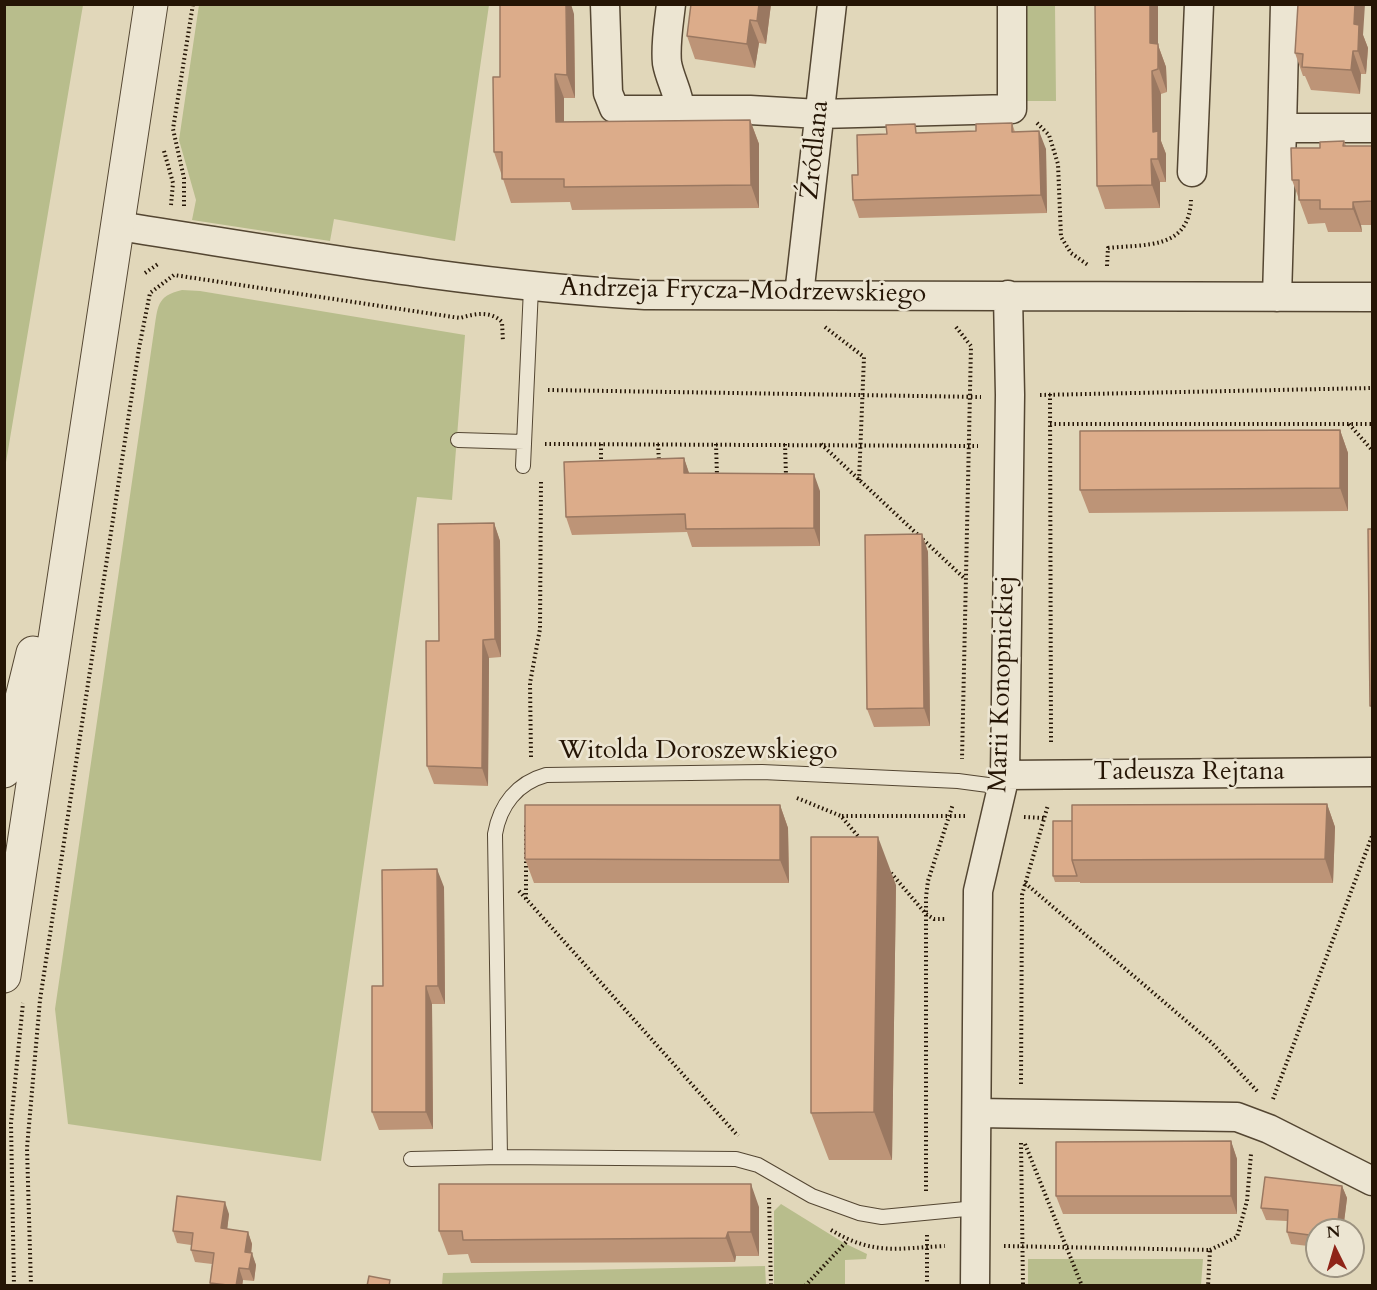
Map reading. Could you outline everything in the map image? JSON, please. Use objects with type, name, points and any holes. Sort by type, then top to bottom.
[{"type":"street","points":[[14,988],[86,432],[151,4]]},
{"type":"street","points":[[605,4],[610,104],[619,110],[750,110],[819,114],[1012,109],[1012,4]]},
{"type":"street","points":[[671,4],[667,60],[678,91],[680,110]]},
{"type":"street","name":"Źródlana","points":[[799,295],[832,4]]},
{"type":"street","points":[[1192,172],[1200,4]]},
{"type":"street","points":[[1276,297],[1285,4]]},
{"type":"street","points":[[1282,128],[1372,128]]},
{"type":"street","name":"Andrzeja Frycza-Modrzewskiego","points":[[118,226],[480,282],[531,288],[645,295],[1372,297]]},
{"type":"street","name":"Marii Konopnickiej","points":[[975,1286],[978,891],[1004,781],[1010,395],[1008,295]]},
{"type":"street","points":[[4,771],[86,432]]},
{"type":"street","name":"Tadeusza Rejtana","points":[[1004,781],[1051,774],[1372,772]]},
{"type":"street","points":[[977,1113],[1264,1117],[1372,1181]]},
{"type":"lane","points":[[524,466],[531,288]]},
{"type":"lane","points":[[459,440],[524,442]]},
{"type":"lane","name":"Witolda Doroszewskiego","points":[[500,1157],[495,834],[503,810],[519,788],[532,779],[546,775],[762,772],[1004,781]]},
{"type":"lane","points":[[411,1159],[500,1157],[736,1159],[758,1165],[834,1206],[882,1217],[976,1208]]},
{"type":"path","points":[[140,277],[163,262],[185,189],[173,129],[193,4]]},
{"type":"path","points":[[1012,109],[1037,122],[1048,135],[1058,164],[1061,237],[1071,253],[1098,269]]},
{"type":"path","points":[[163,144],[173,188],[174,275]]},
{"type":"path","points":[[1107,273],[1108,248],[1164,242],[1179,234],[1191,208],[1192,172]]},
{"type":"path","points":[[31,1286],[27,1148],[40,1000],[147,305],[155,288],[174,275],[460,318],[475,314],[497,318],[501,322],[503,352]]},
{"type":"path","points":[[475,314],[480,282]]},
{"type":"path","points":[[799,295],[806,312],[864,357],[859,481]]},
{"type":"path","points":[[466,307],[475,314]]},
{"type":"path","points":[[526,389],[861,397],[1372,388]]},
{"type":"path","points":[[1021,1114],[1022,895],[1050,800],[1050,394]]},
{"type":"path","points":[[1348,423],[1372,450]]},
{"type":"path","points":[[1050,424],[1372,424]]},
{"type":"path","points":[[542,434],[541,444],[1009,445]]},
{"type":"path","points":[[601,444],[602,467]]},
{"type":"path","points":[[658,444],[659,466]]},
{"type":"path","points":[[716,444],[717,480]]},
{"type":"path","points":[[785,444],[786,480]]},
{"type":"path","points":[[821,444],[964,579]]},
{"type":"path","points":[[532,779],[530,683],[540,628],[541,479]]},
{"type":"path","points":[[793,796],[841,816],[996,815],[1044,818]]},
{"type":"path","points":[[841,816],[864,843]]},
{"type":"path","points":[[526,899],[524,830],[528,818]]},
{"type":"path","points":[[1210,1250],[1237,1237],[1247,1201],[1253,1136],[1264,1117],[1372,836]]},
{"type":"path","points":[[495,865],[757,1157],[758,1165]]},
{"type":"path","points":[[888,870],[934,919],[978,918]]},
{"type":"path","points":[[1025,883],[1212,1043],[1251,1082],[1264,1117]]},
{"type":"path","points":[[14,988],[11,1131],[14,1286]]},
{"type":"path","points":[[1023,1286],[1021,1134],[1082,1286]]},
{"type":"path","points":[[769,1191],[771,1286]]},
{"type":"path","points":[[805,1286],[848,1240]]},
{"type":"green space","points":[[4,5],[83,5],[5,468]]},
{"type":"green space","points":[[199,5],[489,5],[455,241],[334,219],[330,241],[192,220],[196,200],[179,140]]},
{"type":"green space","points":[[1025,5],[1055,5],[1056,101],[1026,101]]},
{"type":"green space","points":[[200,291],[465,335],[452,500],[417,497],[321,1161],[68,1124],[55,1009],[156,315],[163,299],[173,292]]},
{"type":"green space","points":[[781,1204],[844,1243],[867,1254],[866,1259],[845,1260],[845,1285],[774,1285],[774,1211]]},
{"type":"green space","points":[[1028,1259],[1203,1259],[1201,1285],[1028,1285]]},
{"type":"green space","points":[[765,1266],[766,1285],[442,1285],[443,1273]]},
{"type":"building","points":[[500,4],[566,4],[567,75],[555,74],[556,122],[750,120],[751,185],[564,187],[564,179],[502,179],[502,152],[494,152],[493,77],[500,77]]},
{"type":"building","points":[[691,4],[759,4],[757,21],[750,20],[747,44],[687,36]]},
{"type":"building","points":[[1095,4],[1150,4],[1150,43],[1158,44],[1158,69],[1152,71],[1153,132],[1158,131],[1158,159],[1151,159],[1152,185],[1097,186]]},
{"type":"building","points":[[1298,4],[1355,4],[1354,24],[1359,25],[1358,51],[1353,51],[1351,70],[1302,67],[1303,54],[1295,53]]},
{"type":"building","points":[[1012,123],[1012,132],[1039,131],[1041,195],[853,200],[852,175],[858,175],[857,135],[887,134],[886,125],[915,124],[916,133],[976,131],[976,124]]},
{"type":"building","points":[[1344,141],[1343,146],[1372,146],[1372,201],[1353,202],[1353,209],[1320,209],[1320,200],[1299,200],[1299,180],[1292,180],[1291,148],[1320,148],[1320,142]]},
{"type":"building","points":[[1340,430],[1340,488],[1080,490],[1080,431]]},
{"type":"building","points":[[684,458],[684,473],[814,474],[814,528],[686,529],[685,514],[566,517],[564,462]]},
{"type":"building","points":[[494,523],[495,639],[483,640],[482,768],[427,766],[426,641],[439,641],[438,524]]},
{"type":"building","points":[[1368,529],[1372,529],[1372,706],[1370,706]]},
{"type":"building","points":[[922,534],[924,708],[867,709],[865,535]]},
{"type":"building","points":[[1327,804],[1325,859],[1072,860],[1072,805]]},
{"type":"building","points":[[525,805],[780,805],[780,860],[525,859]]},
{"type":"building","points":[[1053,821],[1072,821],[1072,860],[1077,876],[1053,876]]},
{"type":"building","points":[[811,837],[878,837],[874,1112],[811,1113]]},
{"type":"building","points":[[437,869],[438,986],[426,986],[426,1112],[372,1112],[372,986],[383,986],[382,870]]},
{"type":"building","points":[[1231,1141],[1231,1196],[1056,1196],[1056,1142]]},
{"type":"building","points":[[1265,1177],[1342,1186],[1338,1218],[1305,1218],[1305,1234],[1287,1232],[1288,1210],[1261,1208]]},
{"type":"building","points":[[439,1184],[751,1184],[751,1232],[728,1232],[726,1238],[463,1240],[462,1231],[439,1231]]},
{"type":"building","points":[[177,1196],[225,1202],[221,1228],[248,1232],[245,1252],[252,1253],[249,1269],[239,1268],[236,1286],[210,1283],[214,1253],[191,1250],[193,1233],[173,1231]]},
{"type":"building","points":[[369,1276],[390,1280],[389,1286],[367,1286]]}]
